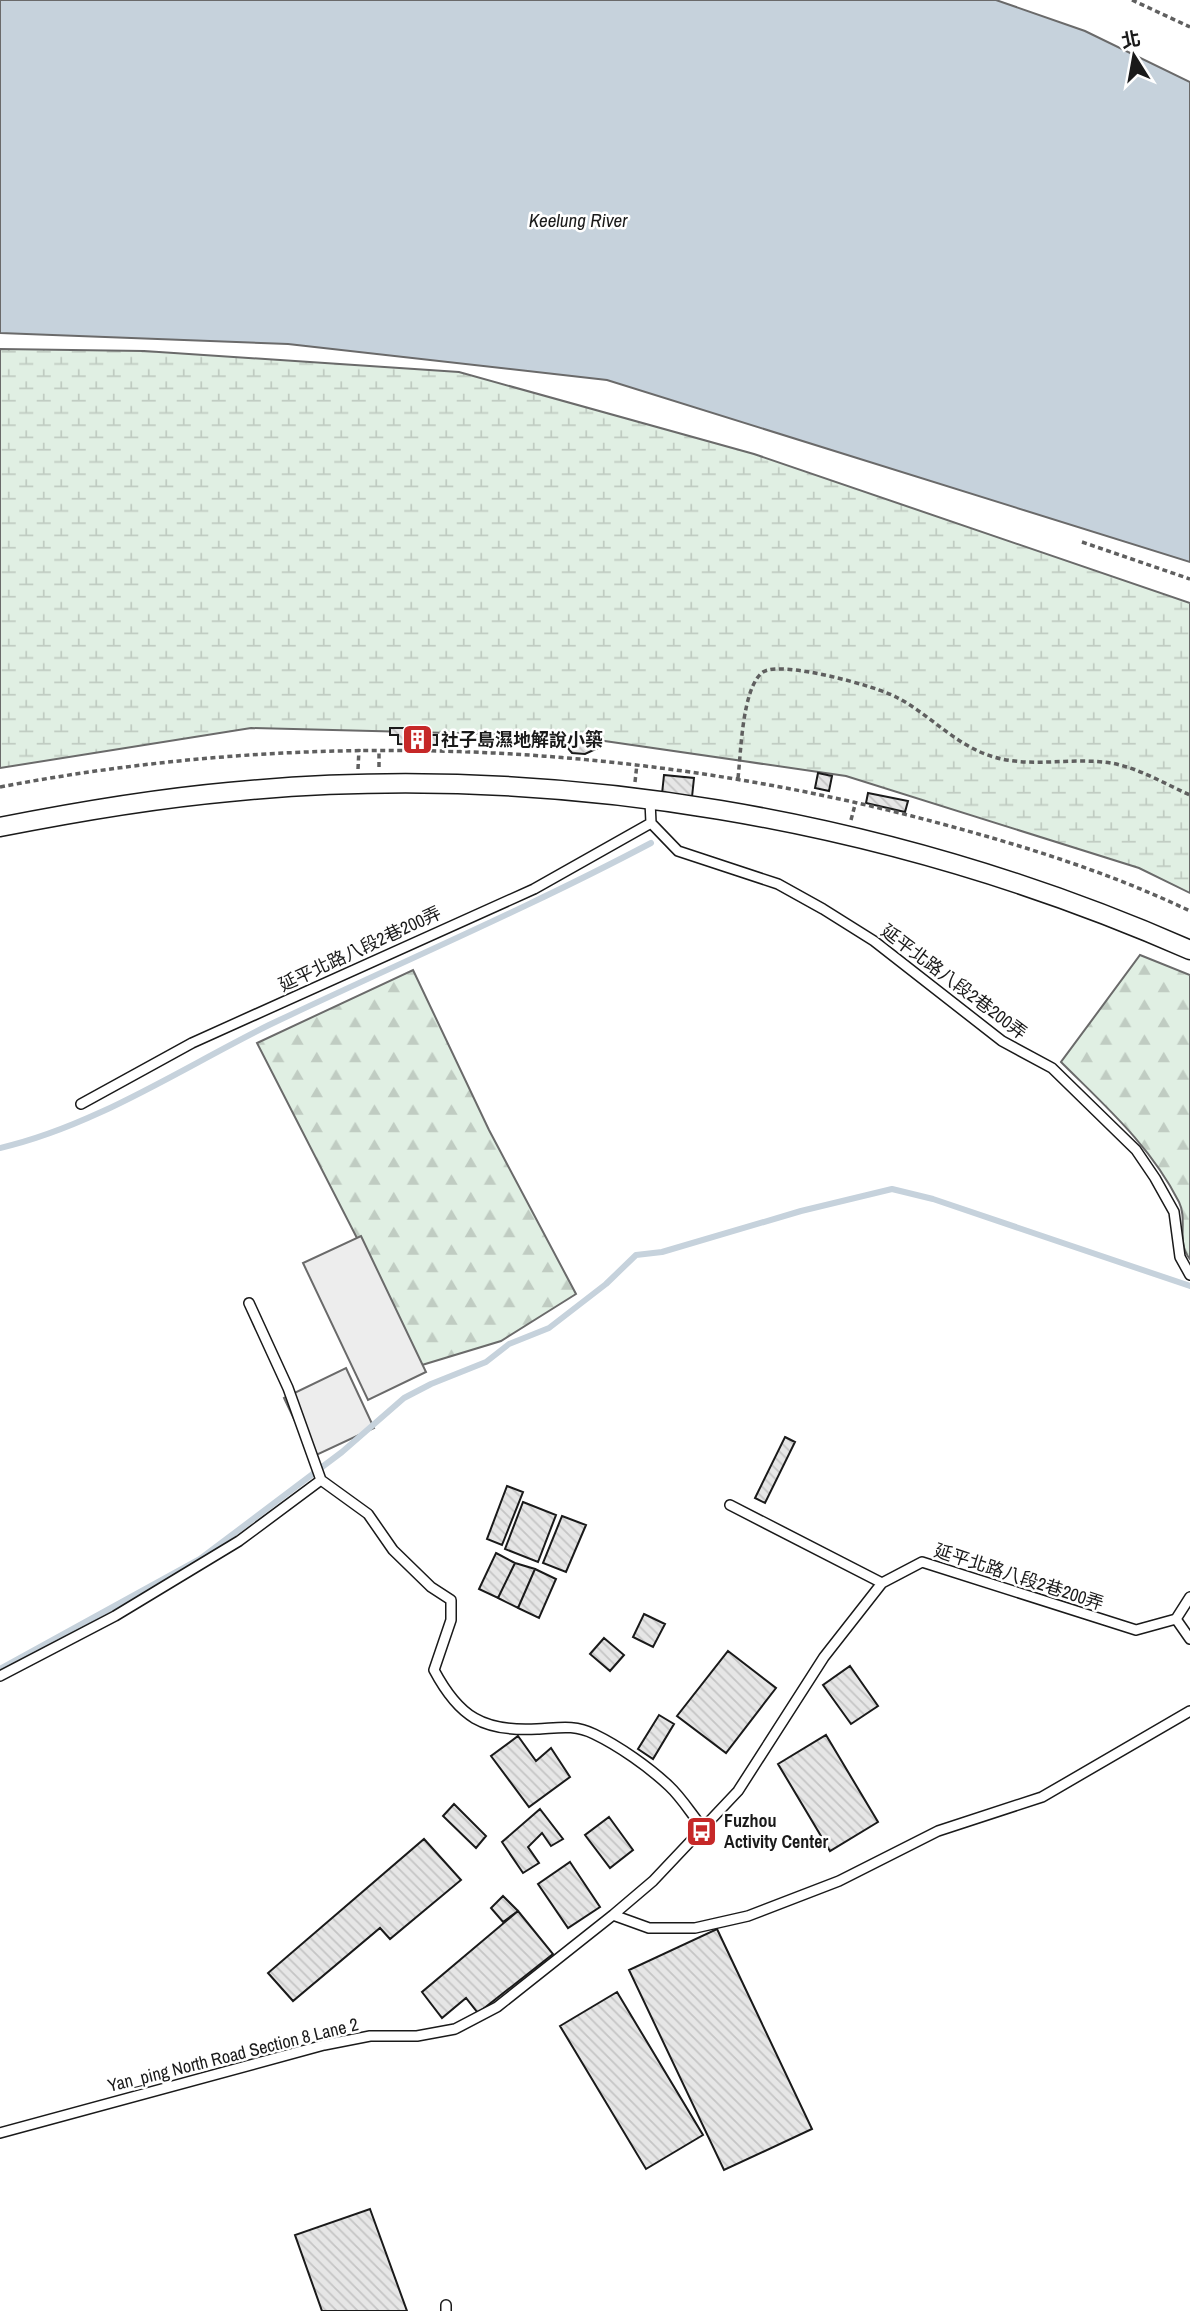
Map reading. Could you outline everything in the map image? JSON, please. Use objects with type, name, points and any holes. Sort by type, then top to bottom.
[{"type":"street","points":[[0,827],[110,806],[232,792],[358,785],[477,785],[650,801],[776,819],[1017,882],[1134,925],[1190,950]]},
{"type":"lane","points":[[650,801],[651,822]]},
{"type":"lane","name":"延平北路八段2巷200弄","points":[[81,1104],[192,1043],[534,890],[651,822],[678,850],[778,884],[823,909],[874,941],[1002,1041],[1052,1068],[1136,1150],[1155,1178],[1174,1212],[1175,1238],[1190,1275]]},
{"type":"lane","points":[[249,1303],[288,1388],[321,1480],[368,1514],[393,1550],[431,1587],[451,1600],[451,1620],[434,1670],[445,1691],[467,1716],[490,1727],[536,1729],[565,1725],[594,1734],[670,1787],[703,1828]]},
{"type":"lane","points":[[0,1676],[115,1616],[239,1541],[321,1480]]},
{"type":"lane","points":[[730,1505],[882,1583]]},
{"type":"lane","name":"延平北路八段2巷200弄","points":[[703,1828],[738,1791],[824,1657],[882,1583],[922,1562],[1136,1630],[1176,1619]]},
{"type":"lane","points":[[1190,1597],[1176,1619],[1190,1639]]},
{"type":"lane","points":[[613,1915],[649,1928],[695,1928],[748,1916],[839,1881],[938,1831],[1042,1797],[1190,1711]]},
{"type":"lane","name":"Yan_ping North Road Section 8 Lane 2","points":[[0,2133],[324,2045],[370,2036],[416,2036],[455,2029],[497,2007],[613,1915],[653,1881],[703,1828]]},
{"type":"path","points":[[1132,0],[1190,27]]},
{"type":"path","points":[[1082,542],[1190,579]]},
{"type":"path","points":[[738,778],[747,702],[755,681],[763,672],[774,668],[798,670],[895,696],[976,750],[997,757],[1021,763],[1111,763],[1190,795]]},
{"type":"green space","points":[[0,349],[144,351],[459,372],[754,454],[1190,603],[1190,893],[1139,868],[846,776],[570,736],[251,728],[0,768]]},
{"type":"green space","points":[[1140,955],[1190,975],[1190,1259],[1184,1246],[1183,1216],[1179,1202],[1155,1162],[1126,1127],[1061,1062]]},
{"type":"green space","points":[[413,970],[489,1130],[576,1294],[501,1341],[422,1365],[257,1043]]},
{"type":"shaded area","points":[[361,1236],[426,1372],[368,1400],[303,1263]]},
{"type":"shaded area","points":[[346,1368],[374,1428],[312,1457],[284,1398]]},
{"type":"water","name":"Keelung River","points":[[0,0],[996,0],[1085,31],[1190,82],[1190,562],[607,380],[288,344],[0,333]]},
{"type":"building","name":"社子島濕地解說小築","points":[[390,728],[427,728],[427,735],[437,735],[437,745],[398,744],[398,735],[390,735]]},
{"type":"building","points":[[592,735],[598,748],[585,754],[572,753],[567,747],[576,737]]},
{"type":"building","points":[[818,773],[832,776],[829,791],[815,788]]},
{"type":"building","points":[[664,775],[694,778],[692,797],[662,794]]},
{"type":"building","points":[[868,793],[908,801],[905,812],[866,803]]},
{"type":"building","points":[[785,1437],[795,1442],[765,1503],[755,1498]]},
{"type":"building","points":[[507,1486],[523,1492],[502,1545],[487,1539]]},
{"type":"building","points":[[523,1502],[556,1515],[538,1562],[505,1549]]},
{"type":"building","points":[[562,1516],[586,1525],[566,1572],[543,1563]]},
{"type":"building","points":[[496,1553],[515,1563],[498,1598],[479,1589]]},
{"type":"building","points":[[515,1563],[535,1569],[518,1608],[498,1598]]},
{"type":"building","points":[[535,1569],[556,1579],[539,1618],[518,1608]]},
{"type":"building","points":[[644,1614],[665,1624],[653,1647],[633,1637]]},
{"type":"building","points":[[604,1638],[624,1655],[610,1671],[590,1654]]},
{"type":"building","points":[[728,1651],[776,1688],[726,1753],[677,1716]]},
{"type":"building","points":[[850,1666],[878,1706],[851,1724],[823,1685]]},
{"type":"building","points":[[659,1715],[674,1724],[653,1759],[638,1749]]},
{"type":"building","points":[[826,1735],[878,1822],[830,1851],[778,1764]]},
{"type":"building","points":[[518,1736],[536,1761],[551,1748],[570,1777],[529,1807],[491,1756]]},
{"type":"building","points":[[454,1804],[486,1836],[476,1848],[443,1816]]},
{"type":"building","points":[[540,1809],[563,1839],[551,1846],[542,1833],[528,1847],[539,1863],[523,1873],[502,1842]]},
{"type":"building","points":[[609,1817],[633,1850],[610,1868],[585,1835]]},
{"type":"building","points":[[424,1839],[461,1880],[390,1939],[380,1928],[293,2001],[268,1973]]},
{"type":"building","points":[[570,1862],[600,1907],[568,1928],[538,1884]]},
{"type":"building","points":[[503,1896],[518,1911],[503,1922],[491,1908]]},
{"type":"building","points":[[518,1911],[553,1954],[478,2013],[466,1998],[442,2018],[422,1992]]},
{"type":"building","points":[[717,1929],[812,2129],[724,2170],[629,1970]]},
{"type":"building","points":[[617,1992],[703,2135],[646,2169],[560,2026]]},
{"type":"building","points":[[370,2209],[407,2311],[322,2311],[295,2235]]},
{"type":"waterway","points":[[0,1148],[70,1126],[104,1111],[269,1025],[509,914],[651,843]]},
{"type":"waterway","points":[[0,1669],[200,1559],[342,1452],[404,1398],[486,1362],[509,1344],[549,1328],[606,1284],[636,1255],[662,1252],[801,1211],[892,1189],[933,1199],[1190,1286]]},
{"type":"place","name":"社子島濕地解說小築","points":[[418,740]]},
{"type":"place","name":"Fuzhou Activity Center","points":[[701,1831]]}]
